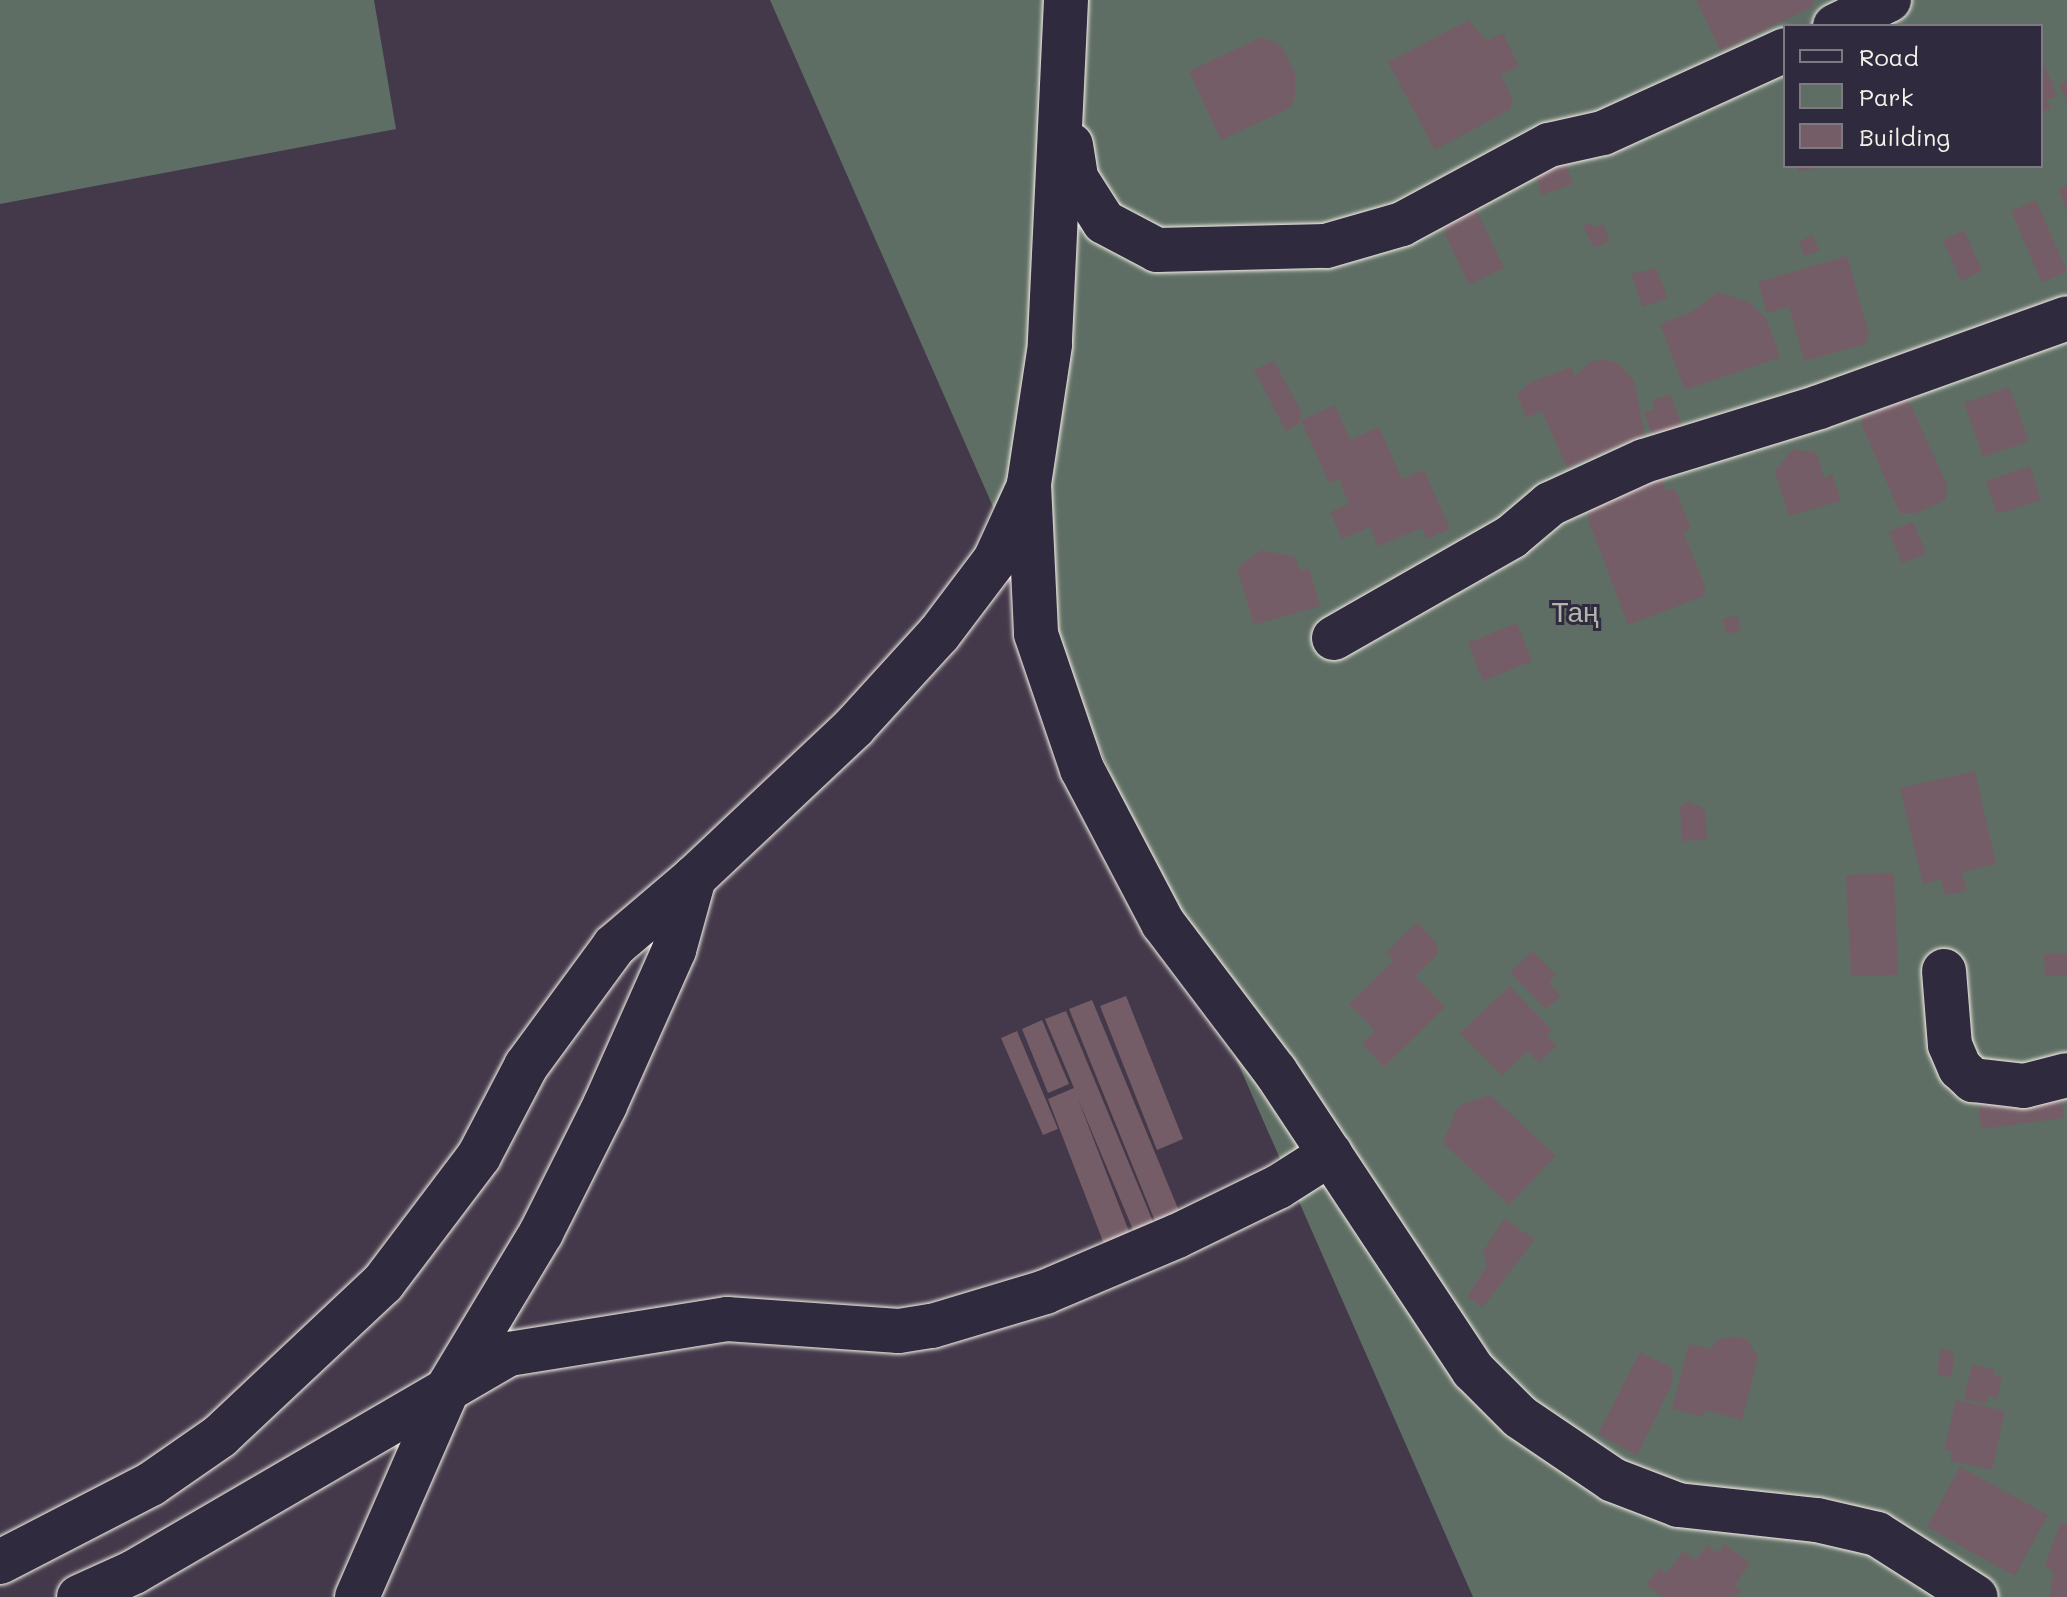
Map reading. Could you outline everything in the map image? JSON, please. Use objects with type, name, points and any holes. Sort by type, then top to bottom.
[{"type":"street","points":[[1066,0],[1050,345],[1029,484],[1036,634],[1082,769],[1163,923],[1267,1059],[1473,1370],[1520,1417],[1613,1480],[1678,1505],[1817,1520],[1877,1534],[1976,1597]]},
{"type":"street","points":[[1839,24],[1889,0]]},
{"type":"street","points":[[1061,110],[1069,119],[1076,178],[1085,198],[1104,222],[1133,240],[1157,250],[1326,246],[1402,224],[1549,145],[1603,133],[1783,51]]},
{"type":"street","points":[[1334,638],[1511,537],[1550,504],[1644,461],[1819,407],[2067,318]]},
{"type":"street","points":[[0,1589],[12,1556],[151,1484],[220,1436],[383,1283],[479,1156],[526,1066],[614,946],[694,878],[854,727],[939,634],[995,560],[1029,484]]},
{"type":"street","points":[[357,1597],[449,1386],[541,1233],[605,1105],[674,950],[694,878]]},
{"type":"street","points":[[1944,971],[1950,1045],[1960,1068],[1973,1080],[2024,1086],[2067,1075]]},
{"type":"street","points":[[79,1597],[203,1533],[397,1422],[449,1386],[509,1354],[667,1324],[727,1319],[885,1330],[932,1326],[1045,1292],[1177,1236],[1278,1187],[1330,1154]]},
{"type":"green space","points":[[0,0],[374,0],[396,129],[0,204]]},
{"type":"green space","name":"Таң","points":[[770,0],[2067,0],[2067,1597],[1473,1597]]},
{"type":"building","points":[[1696,0],[1814,0],[1812,7],[1721,51]]},
{"type":"building","points":[[1469,20],[1487,41],[1503,33],[1519,66],[1501,75],[1513,100],[1509,110],[1435,150],[1388,62]]},
{"type":"building","points":[[1262,37],[1281,45],[1295,73],[1295,96],[1290,108],[1221,140],[1189,71]]},
{"type":"building","points":[[2043,62],[2057,96],[2047,100],[2051,108],[2043,112]]},
{"type":"building","points":[[2067,81],[2067,101],[2059,84]]},
{"type":"building","points":[[1564,159],[1573,184],[1542,195],[1532,166]]},
{"type":"building","points":[[2067,185],[2067,210],[2058,189]]},
{"type":"building","points":[[2036,200],[2067,271],[2042,283],[2011,211]]},
{"type":"building","points":[[1475,207],[1504,268],[1469,285],[1446,236],[1446,221]]},
{"type":"building","points":[[1591,222],[1594,228],[1603,224],[1610,241],[1594,248],[1583,226]]},
{"type":"building","points":[[1964,230],[1982,271],[1961,281],[1943,240]]},
{"type":"building","points":[[1813,235],[1819,251],[1804,256],[1799,241]]},
{"type":"building","points":[[1847,256],[1869,334],[1866,344],[1804,361],[1789,306],[1767,313],[1758,282]]},
{"type":"building","points":[[1656,268],[1668,298],[1643,307],[1631,274]]},
{"type":"building","points":[[1718,292],[1748,302],[1766,318],[1780,357],[1685,390],[1660,324],[1690,313]]},
{"type":"building","points":[[1604,359],[1619,364],[1634,381],[1645,435],[1567,468],[1542,411],[1526,418],[1517,394],[1531,382],[1571,367],[1575,376],[1590,362]]},
{"type":"building","points":[[1274,361],[1301,411],[1299,424],[1286,431],[1254,370]]},
{"type":"building","points":[[2009,387],[2029,441],[1983,457],[1964,403]]},
{"type":"building","points":[[1670,394],[1684,429],[1655,441],[1644,413],[1655,409],[1652,400]]},
{"type":"building","points":[[1891,394],[1909,401],[1947,485],[1946,500],[1917,513],[1900,513],[1861,423],[1869,402]]},
{"type":"building","points":[[1335,405],[1350,440],[1379,427],[1402,479],[1424,470],[1450,529],[1427,539],[1422,528],[1378,546],[1370,527],[1342,539],[1330,512],[1349,504],[1339,479],[1329,483],[1301,420]]},
{"type":"building","points":[[1793,449],[1817,453],[1824,478],[1832,474],[1841,501],[1789,516],[1775,471]]},
{"type":"building","points":[[2030,466],[2041,500],[1997,514],[1986,481]]},
{"type":"building","points":[[1638,478],[1662,480],[1666,491],[1675,489],[1691,529],[1683,532],[1705,586],[1704,596],[1628,625],[1587,516],[1607,484]]},
{"type":"building","points":[[1913,522],[1926,553],[1902,563],[1889,532]]},
{"type":"building","points":[[1261,550],[1295,557],[1300,571],[1309,568],[1320,606],[1254,625],[1237,568]]},
{"type":"building","points":[[1737,615],[1741,630],[1727,634],[1722,619]]},
{"type":"building","points":[[1517,623],[1532,661],[1483,681],[1468,643]]},
{"type":"building","points":[[1975,771],[1996,864],[1962,872],[1967,891],[1945,895],[1941,879],[1923,884],[1900,788]]},
{"type":"building","points":[[1688,801],[1705,809],[1707,840],[1682,841],[1680,808]]},
{"type":"building","points":[[1894,873],[1898,975],[1851,976],[1846,875]]},
{"type":"building","points":[[1417,922],[1438,945],[1437,955],[1415,976],[1445,1007],[1384,1067],[1362,1044],[1375,1031],[1349,1004],[1394,961],[1386,953]]},
{"type":"building","points":[[1533,951],[1556,975],[1549,982],[1561,996],[1545,1009],[1510,972]]},
{"type":"building","points":[[2044,954],[2067,954],[2067,976],[2045,975]]},
{"type":"building","points":[[1510,986],[1552,1030],[1546,1035],[1557,1046],[1539,1063],[1528,1051],[1502,1076],[1460,1033]]},
{"type":"building","points":[[1126,996],[1183,1139],[1157,1150],[1100,1006]]},
{"type":"building","points":[[1092,1000],[1179,1211],[1155,1221],[1069,1009]]},
{"type":"building","points":[[1066,1011],[1154,1224],[1134,1232],[1078,1099],[1130,1234],[1104,1244],[1048,1099],[1074,1088],[1045,1019]]},
{"type":"building","points":[[1042,1020],[1069,1084],[1048,1093],[1022,1029]]},
{"type":"building","points":[[1017,1031],[1058,1129],[1043,1135],[1001,1038]]},
{"type":"building","points":[[1490,1095],[1556,1156],[1509,1205],[1443,1143],[1458,1106]]},
{"type":"building","points":[[2061,1095],[2064,1118],[1981,1129],[1979,1105]]},
{"type":"building","points":[[1504,1219],[1535,1239],[1483,1307],[1467,1297],[1487,1266],[1483,1251]]},
{"type":"building","points":[[1731,1337],[1747,1339],[1758,1357],[1742,1420],[1705,1410],[1703,1417],[1672,1409],[1689,1344],[1711,1349],[1717,1340]]},
{"type":"building","points":[[1940,1349],[1954,1351],[1952,1377],[1937,1375]]},
{"type":"building","points":[[1640,1352],[1672,1368],[1673,1382],[1637,1455],[1598,1434]]},
{"type":"building","points":[[1972,1364],[1995,1370],[1994,1375],[2002,1377],[1997,1399],[1988,1396],[1986,1404],[1964,1399]]},
{"type":"building","points":[[1956,1400],[2005,1411],[1992,1470],[1950,1461],[1952,1452],[1944,1450]]},
{"type":"building","points":[[1960,1467],[2048,1515],[2015,1576],[1927,1527]]},
{"type":"building","points":[[2061,1522],[2067,1525],[2067,1597],[2050,1597],[2053,1573],[2045,1564]]},
{"type":"building","points":[[1724,1544],[1750,1563],[1735,1585],[1741,1589],[1735,1597],[1663,1597],[1646,1585],[1659,1568],[1667,1573],[1683,1551],[1696,1560],[1707,1545],[1718,1553]]}]
